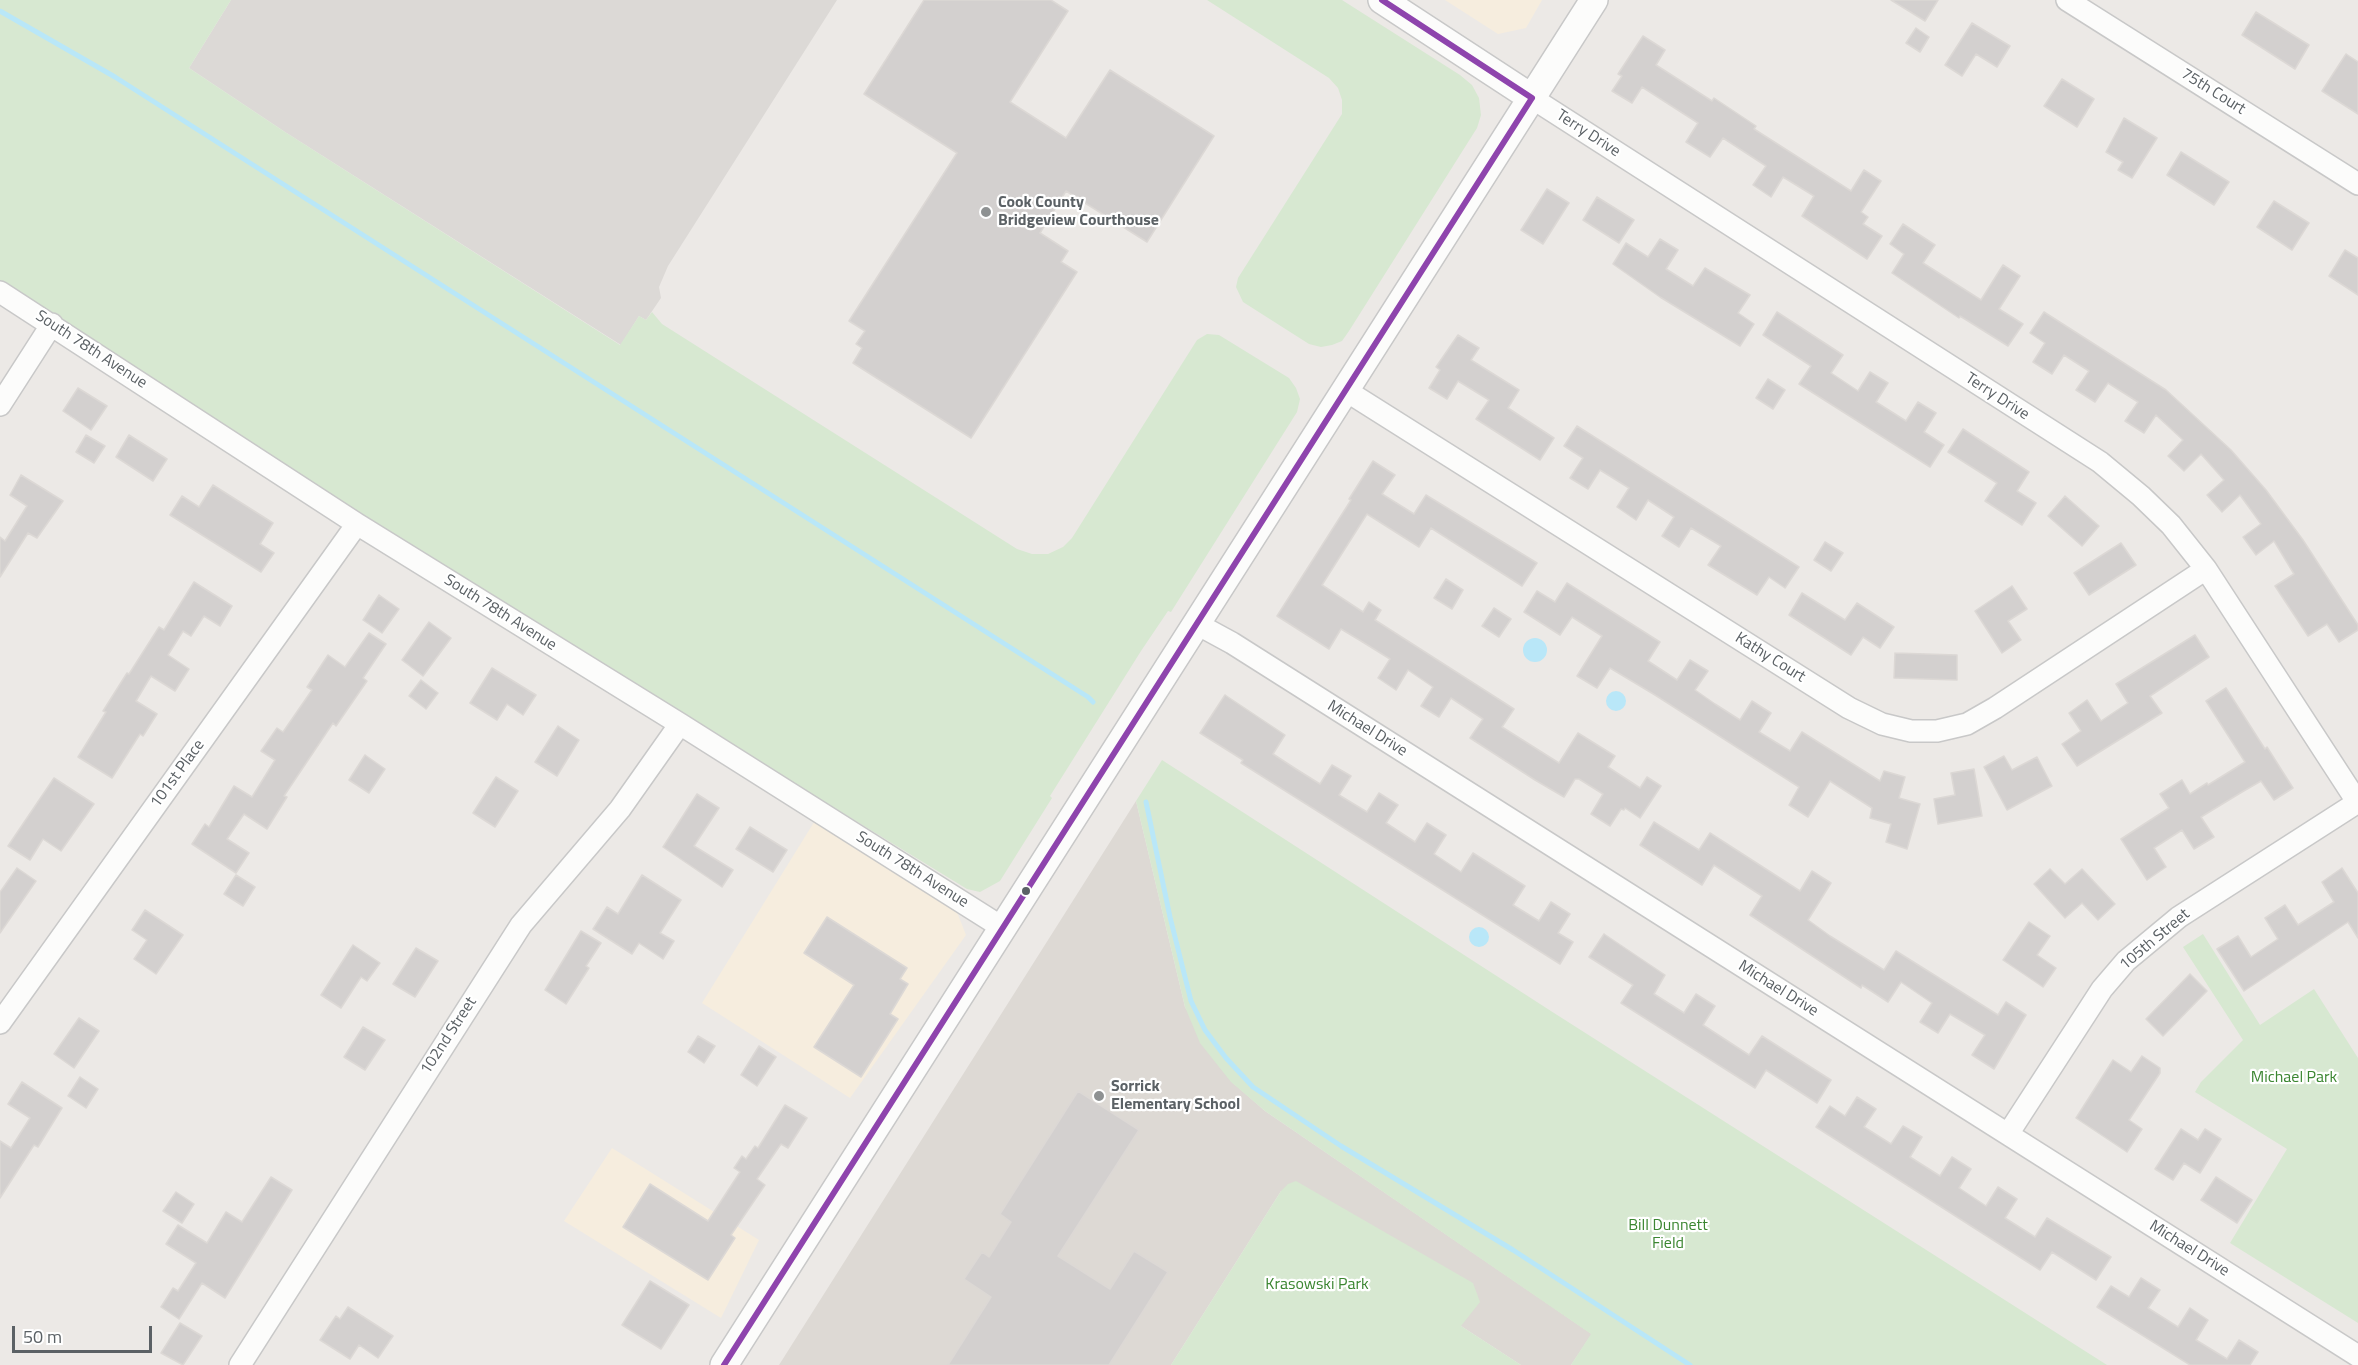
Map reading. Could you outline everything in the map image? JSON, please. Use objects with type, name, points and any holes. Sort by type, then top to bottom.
[{"type":"street","points":[[1382,0],[1532,98]]},
{"type":"street","points":[[724,1365],[1594,0]]},
{"type":"street","name":"75th Court","points":[[2067,0],[2358,184]]},
{"type":"street","name":"Terry Drive","points":[[1532,98],[2100,462],[2141,495],[2164,518],[2206,569],[2358,802]]},
{"type":"street","name":"South 78th Avenue","points":[[0,292],[357,524],[1003,928]]},
{"type":"street","points":[[0,405],[52,324]]},
{"type":"street","name":"Kathy Court","points":[[1346,390],[1849,708],[1882,724],[1911,731],[1937,731],[1967,724],[2206,569]]},
{"type":"street","name":"101st Place","points":[[0,1023],[357,524]]},
{"type":"street","name":"Michael Drive","points":[[1197,624],[1232,643],[2358,1356]]},
{"type":"street","name":"102nd Street","points":[[240,1365],[521,925],[620,809],[680,724]]},
{"type":"street","name":"105th Street","points":[[2008,1134],[2102,989],[2126,961],[2179,917],[2358,802]]},
{"type":"shaded area","points":[[231,0],[837,0],[668,266],[659,287],[661,298],[646,320],[639,316],[621,345],[285,132],[189,68]]},
{"type":"shaded area","points":[[1445,0],[1542,0],[1526,28],[1498,34]]},
{"type":"shaded area","name":"Sorrick Elementary School","points":[[1136,801],[1185,1007],[1231,1081],[1265,1111],[1592,1334],[1571,1365],[1521,1365],[1461,1326],[1281,1191],[1171,1365],[779,1365]]},
{"type":"shaded area","points":[[816,819],[955,907],[966,935],[850,1098],[702,1003]]},
{"type":"shaded area","points":[[612,1148],[759,1240],[721,1318],[564,1221]]},
{"type":"green space","points":[[0,0],[231,0],[189,68],[285,132],[620,345],[639,316],[646,320],[652,312],[662,324],[1017,549],[1032,554],[1048,554],[1063,547],[1072,538],[1197,340],[1207,334],[1219,335],[1289,378],[1300,399],[1297,412],[1171,612],[1168,611],[1141,651],[1000,881],[980,892],[967,889],[424,557],[0,284]]},
{"type":"green space","points":[[1207,0],[1342,0],[1460,75],[1472,85],[1479,98],[1481,115],[1477,128],[1349,331],[1342,341],[1332,345],[1321,347],[1309,344],[1243,302],[1236,287],[1238,278],[1342,114],[1342,100],[1338,88],[1329,78]]},
{"type":"green space","name":"Bill Dunnett Field","points":[[1162,760],[2107,1365],[1571,1365],[1591,1334],[1265,1111],[1231,1082],[1200,1043],[1185,1007],[1136,801]]},
{"type":"green space","name":"Michael Park","points":[[2203,934],[2260,1025],[2314,989],[2358,1058],[2358,1323],[2230,1243],[2287,1149],[2195,1092],[2201,1082],[2243,1040],[2183,947]]},
{"type":"green space","name":"Krasowski Park","points":[[1296,1181],[1473,1283],[1480,1302],[1461,1326],[1521,1365],[1171,1365],[1281,1191],[1288,1184]]},
{"type":"water","points":[[1535,638],[1544,641],[1547,650],[1544,659],[1535,662],[1526,659],[1523,650],[1526,641]]},
{"type":"water","points":[[1612,691],[1620,691],[1626,697],[1626,705],[1620,711],[1612,711],[1606,705],[1606,697]]},
{"type":"water","points":[[1475,927],[1483,927],[1489,933],[1489,941],[1483,947],[1475,947],[1469,941],[1469,933]]},
{"type":"building","name":"Cook County Bridgeview Courthouse","points":[[924,0],[1051,0],[1068,11],[1010,102],[1066,138],[1110,70],[1214,136],[1147,242],[1066,191],[1040,233],[1068,251],[1061,262],[1077,272],[971,438],[853,363],[862,348],[856,344],[865,331],[849,321],[957,153],[864,94]]},
{"type":"building","points":[[1891,0],[1938,0],[1925,21]]},
{"type":"building","points":[[2256,12],[2309,45],[2295,69],[2242,35]]},
{"type":"building","points":[[1972,23],[2010,46],[1997,67],[1976,54],[1962,76],[1945,65]]},
{"type":"building","points":[[1916,28],[1929,37],[1920,52],[1906,43]]},
{"type":"building","points":[[1643,36],[1665,50],[1656,65],[1712,101],[1714,98],[1756,126],[1754,129],[1851,191],[1864,170],[1881,181],[1861,212],[1868,217],[1863,224],[1882,236],[1867,259],[1802,216],[1814,196],[1783,177],[1771,197],[1753,185],[1766,166],[1723,138],[1710,157],[1686,142],[1698,123],[1642,87],[1632,103],[1612,91],[1622,76],[1618,74]]},
{"type":"building","points":[[2346,54],[2358,62],[2358,114],[2322,91]]},
{"type":"building","points":[[2062,79],[2094,99],[2077,127],[2044,106]]},
{"type":"building","points":[[2124,118],[2157,138],[2132,178],[2118,170],[2123,162],[2106,152]]},
{"type":"building","points":[[2181,152],[2229,182],[2214,205],[2167,175]]},
{"type":"building","points":[[1547,189],[1569,203],[1543,244],[1521,230]]},
{"type":"building","points":[[1597,197],[1634,220],[1619,243],[1583,220]]},
{"type":"building","points":[[2274,201],[2309,223],[2292,250],[2257,227]]},
{"type":"building","points":[[1903,224],[1935,245],[1923,263],[1981,300],[2003,265],[2020,276],[1999,309],[2023,324],[2008,346],[1960,316],[1959,318],[1892,273],[1904,254],[1890,244]]},
{"type":"building","points":[[1660,239],[1678,250],[1666,269],[1693,286],[1705,268],[1750,295],[1738,313],[1754,324],[1740,346],[1660,297],[1613,264],[1626,243],[1648,257]]},
{"type":"building","points":[[2345,250],[2358,258],[2358,295],[2329,276]]},
{"type":"building","points":[[1777,312],[1843,355],[1831,373],[1858,391],[1870,372],[1888,383],[1876,402],[1906,421],[1918,402],[1936,413],[1924,432],[1944,445],[1930,467],[1799,384],[1811,366],[1763,335]]},
{"type":"building","points":[[2044,312],[2166,390],[2231,450],[2266,490],[2303,540],[2358,625],[2358,630],[2339,642],[2327,624],[2308,636],[2275,586],[2294,574],[2274,541],[2256,555],[2243,537],[2261,524],[2240,495],[2222,512],[2207,495],[2224,480],[2201,454],[2184,471],[2168,456],[2183,440],[2156,415],[2144,433],[2125,421],[2138,402],[2108,383],[2095,402],[2076,390],[2089,371],[2064,355],[2052,374],[2033,362],[2045,343],[2030,333]]},
{"type":"building","points":[[1458,335],[1479,348],[1471,360],[1519,390],[1508,408],[1554,438],[1540,460],[1476,419],[1489,400],[1458,381],[1447,399],[1429,388],[1440,370],[1436,367]]},
{"type":"building","points":[[1768,379],[1785,390],[1773,409],[1756,398]]},
{"type":"building","points":[[78,388],[107,406],[91,430],[63,411]]},
{"type":"building","points":[[1577,426],[1799,567],[1785,588],[1769,577],[1757,595],[1708,565],[1721,546],[1691,528],[1679,547],[1662,536],[1674,517],[1648,500],[1636,520],[1617,507],[1629,488],[1600,470],[1588,489],[1570,478],[1583,458],[1564,446]]},
{"type":"building","points":[[1963,429],[2029,472],[2017,491],[2036,503],[2022,525],[1985,501],[1997,483],[1948,452]]},
{"type":"building","points":[[86,435],[105,446],[94,463],[76,452]]},
{"type":"building","points":[[129,435],[167,459],[153,481],[116,457]]},
{"type":"building","points":[[1373,461],[1395,475],[1382,494],[1414,514],[1426,495],[1537,563],[1522,586],[1431,528],[1419,547],[1367,514],[1322,585],[1363,612],[1369,602],[1381,610],[1375,620],[1514,709],[1502,727],[1559,763],[1578,733],[1615,756],[1608,767],[1640,788],[1647,777],[1661,786],[1640,818],[1625,808],[1621,809],[1610,826],[1591,814],[1603,794],[1579,779],[1575,779],[1564,797],[1535,780],[1470,738],[1483,719],[1451,698],[1439,717],[1421,706],[1433,687],[1408,670],[1396,690],[1378,678],[1390,659],[1341,629],[1329,649],[1277,616],[1351,500],[1349,499]]},
{"type":"building","points":[[21,475],[63,501],[37,538],[28,533],[0,577],[0,537],[5,541],[27,506],[10,495]]},
{"type":"building","points":[[213,485],[273,523],[260,544],[274,553],[261,572],[170,515],[182,496],[199,507]]},
{"type":"building","points":[[2065,496],[2099,526],[2082,546],[2048,516]]},
{"type":"building","points":[[1825,542],[1843,553],[1831,571],[1814,560]]},
{"type":"building","points":[[2121,543],[2136,565],[2089,595],[2074,573]]},
{"type":"building","points":[[1446,579],[1463,590],[1452,609],[1434,598]]},
{"type":"building","points":[[194,582],[232,606],[220,626],[204,616],[191,636],[183,631],[168,655],[189,669],[175,691],[151,676],[136,701],[157,714],[143,736],[140,734],[112,778],[78,757],[127,673],[129,674],[159,627],[164,630]]},
{"type":"building","points":[[1567,583],[1660,642],[1648,661],[1677,680],[1690,660],[1708,671],[1695,690],[1715,704],[1740,720],[1752,701],[1771,713],[1759,732],[1790,751],[1802,732],[1880,781],[1884,771],[1905,777],[1899,798],[1920,804],[1907,849],[1886,842],[1891,824],[1870,818],[1872,808],[1830,781],[1808,817],[1789,805],[1799,787],[1655,695],[1610,668],[1597,688],[1577,676],[1602,636],[1572,617],[1560,635],[1524,612],[1537,591],[1555,602]]},
{"type":"building","points":[[2012,586],[2027,609],[2008,621],[2021,640],[2002,653],[1975,611]]},
{"type":"building","points":[[1802,593],[1845,620],[1857,603],[1894,627],[1880,648],[1863,637],[1851,655],[1789,615]]},
{"type":"building","points":[[379,595],[399,609],[382,633],[363,620]]},
{"type":"building","points":[[1494,608],[1511,619],[1499,637],[1482,626]]},
{"type":"building","points":[[429,622],[451,638],[423,676],[402,660]]},
{"type":"building","points":[[369,633],[386,644],[363,678],[367,681],[336,726],[333,723],[284,796],[287,797],[267,829],[244,814],[227,839],[249,853],[236,873],[192,844],[205,824],[209,827],[234,786],[252,797],[275,760],[261,751],[277,728],[283,732],[312,690],[307,687],[328,655],[345,667]]},
{"type":"building","points":[[2195,635],[2209,657],[2150,696],[2162,713],[2077,766],[2062,744],[2081,731],[2069,713],[2087,700],[2101,721],[2128,703],[2116,684]]},
{"type":"building","points":[[1895,653],[1957,655],[1957,680],[1894,678]]},
{"type":"building","points":[[492,668],[536,695],[523,715],[507,704],[497,720],[470,703]]},
{"type":"building","points":[[421,680],[438,693],[426,709],[409,696]]},
{"type":"building","points":[[2226,688],[2293,788],[2274,800],[2261,781],[2201,817],[2214,837],[2194,849],[2182,830],[2154,848],[2166,867],[2147,880],[2121,839],[2169,808],[2160,794],[2182,780],[2190,794],[2245,762],[2206,701]]},
{"type":"building","points":[[1225,695],[1285,735],[1273,754],[1296,769],[1320,784],[1332,765],[1351,776],[1339,795],[1367,812],[1379,793],[1398,805],[1386,823],[1415,842],[1427,823],[1446,835],[1434,854],[1461,872],[1473,853],[1525,886],[1513,905],[1539,921],[1551,902],[1570,914],[1558,933],[1573,942],[1560,964],[1241,763],[1243,760],[1200,733]]},
{"type":"building","points":[[558,726],[579,740],[557,776],[535,762]]},
{"type":"building","points":[[365,755],[385,769],[369,793],[349,780]]},
{"type":"building","points":[[2004,756],[2012,770],[2037,757],[2052,786],[2007,810],[1984,767]]},
{"type":"building","points":[[1974,769],[1982,816],[1938,824],[1934,799],[1955,795],[1951,773]]},
{"type":"building","points":[[496,777],[518,791],[495,827],[473,813]]},
{"type":"building","points":[[54,778],[94,804],[61,851],[43,839],[30,860],[8,846]]},
{"type":"building","points":[[697,794],[719,808],[694,846],[733,870],[722,887],[663,847]]},
{"type":"building","points":[[1654,822],[1699,850],[1710,833],[1800,891],[1812,871],[1831,883],[1808,920],[1830,936],[1884,970],[1896,951],[1998,1015],[2006,1002],[2026,1015],[1994,1069],[1972,1055],[1985,1035],[1950,1014],[1938,1033],[1920,1022],[1932,1003],[1901,982],[1888,1002],[1862,985],[1861,988],[1750,915],[1762,896],[1714,865],[1702,885],[1640,845]]},
{"type":"building","points":[[750,827],[787,850],[773,872],[736,849]]},
{"type":"building","points":[[17,868],[36,881],[0,933],[0,892]]},
{"type":"building","points":[[2342,868],[2358,893],[2358,938],[2348,922],[2244,991],[2217,949],[2238,936],[2251,957],[2278,939],[2265,918],[2285,905],[2298,925],[2334,902],[2322,882]]},
{"type":"building","points":[[2050,869],[2065,884],[2082,869],[2115,904],[2098,920],[2082,903],[2065,918],[2034,884]]},
{"type":"building","points":[[236,875],[255,887],[243,906],[224,894]]},
{"type":"building","points":[[642,875],[681,900],[660,933],[674,941],[663,959],[639,943],[632,954],[593,929],[607,907],[618,914]]},
{"type":"building","points":[[145,910],[183,935],[156,974],[134,959],[147,940],[132,930]]},
{"type":"building","points":[[827,917],[907,968],[900,979],[908,984],[890,1014],[898,1019],[861,1077],[814,1047],[854,985],[804,953]]},
{"type":"building","points":[[2029,922],[2050,936],[2037,955],[2056,968],[2043,987],[2003,960]]},
{"type":"building","points":[[581,931],[601,943],[586,966],[589,968],[566,1004],[545,990]]},
{"type":"building","points":[[1604,934],[1665,975],[1654,994],[1684,1013],[1696,994],[1715,1006],[1703,1025],[1749,1055],[1762,1036],[1831,1080],[1817,1103],[1766,1070],[1755,1088],[1621,1003],[1633,985],[1589,957]]},
{"type":"building","points":[[353,945],[380,963],[367,981],[361,977],[341,1008],[321,995]]},
{"type":"building","points":[[416,948],[438,961],[415,997],[393,984]]},
{"type":"building","points":[[2190,974],[2207,991],[2163,1036],[2146,1019]]},
{"type":"building","points":[[79,1018],[99,1031],[74,1068],[54,1054]]},
{"type":"building","points":[[363,1027],[385,1040],[365,1070],[344,1057]]},
{"type":"building","points":[[698,1036],[715,1046],[704,1063],[688,1052]]},
{"type":"building","points":[[759,1046],[776,1057],[757,1086],[741,1075]]},
{"type":"building","points":[[2142,1056],[2160,1068],[2160,1073],[2129,1120],[2142,1129],[2127,1152],[2076,1118],[2113,1060],[2131,1072]]},
{"type":"building","points":[[80,1077],[98,1089],[86,1108],[68,1096]]},
{"type":"building","points":[[22,1082],[62,1108],[38,1147],[34,1145],[0,1198],[0,1141],[11,1148],[30,1118],[8,1104]]},
{"type":"building","points":[[1078,1091],[1139,1130],[1058,1256],[1110,1289],[1134,1251],[1168,1272],[1109,1365],[948,1365],[991,1297],[964,1279],[982,1252],[989,1257],[1011,1222],[1000,1214]]},
{"type":"building","points":[[1857,1097],[1876,1109],[1864,1127],[1891,1144],[1903,1126],[1922,1137],[1910,1157],[1940,1176],[1952,1157],[1971,1169],[1959,1188],[1986,1206],[1998,1187],[2017,1199],[2005,1218],[2035,1237],[2047,1218],[2111,1257],[2096,1280],[2052,1252],[2040,1270],[1816,1127],[1830,1106],[1845,1116]]},
{"type":"building","points":[[785,1105],[807,1118],[788,1148],[781,1144],[757,1179],[765,1185],[731,1235],[735,1238],[708,1280],[623,1227],[650,1184],[708,1221],[740,1172],[734,1168],[742,1156],[746,1159],[755,1146],[758,1148]]},
{"type":"building","points":[[2181,1129],[2198,1140],[2205,1129],[2221,1139],[2200,1173],[2184,1163],[2173,1180],[2155,1169]]},
{"type":"building","points":[[271,1177],[292,1190],[225,1298],[202,1283],[179,1319],[161,1307],[173,1288],[178,1291],[196,1263],[166,1244],[178,1225],[207,1243],[226,1212],[242,1222]]},
{"type":"building","points":[[2216,1177],[2252,1200],[2237,1223],[2201,1200]]},
{"type":"building","points":[[176,1192],[194,1204],[182,1223],[163,1211]]},
{"type":"building","points":[[2141,1278],[2160,1290],[2148,1308],[2178,1327],[2190,1308],[2208,1320],[2196,1340],[2227,1359],[2239,1340],[2258,1352],[2250,1365],[2190,1365],[2097,1307],[2111,1286],[2129,1297]]},
{"type":"building","points":[[650,1281],[689,1305],[661,1349],[622,1325]]},
{"type":"building","points":[[348,1307],[393,1336],[378,1358],[359,1345],[350,1359],[320,1340],[336,1316],[340,1319]]},
{"type":"building","points":[[180,1323],[202,1336],[183,1365],[161,1353]]},
{"type":"waterway","points":[[0,11],[115,77],[1093,702]]},
{"type":"waterway","points":[[1146,802],[1170,917],[1191,1001],[1205,1030],[1226,1058],[1253,1087],[1341,1146],[1513,1250],[1690,1365]]},
{"type":"transit line","points":[[1382,0],[1532,98]]},
{"type":"transit line","points":[[724,1365],[1532,98]]},
{"type":"place","name":"Cook County Bridgeview Courthouse","points":[[986,212]]},
{"type":"place","name":"Sorrick Elementary School","points":[[1099,1096]]}]
